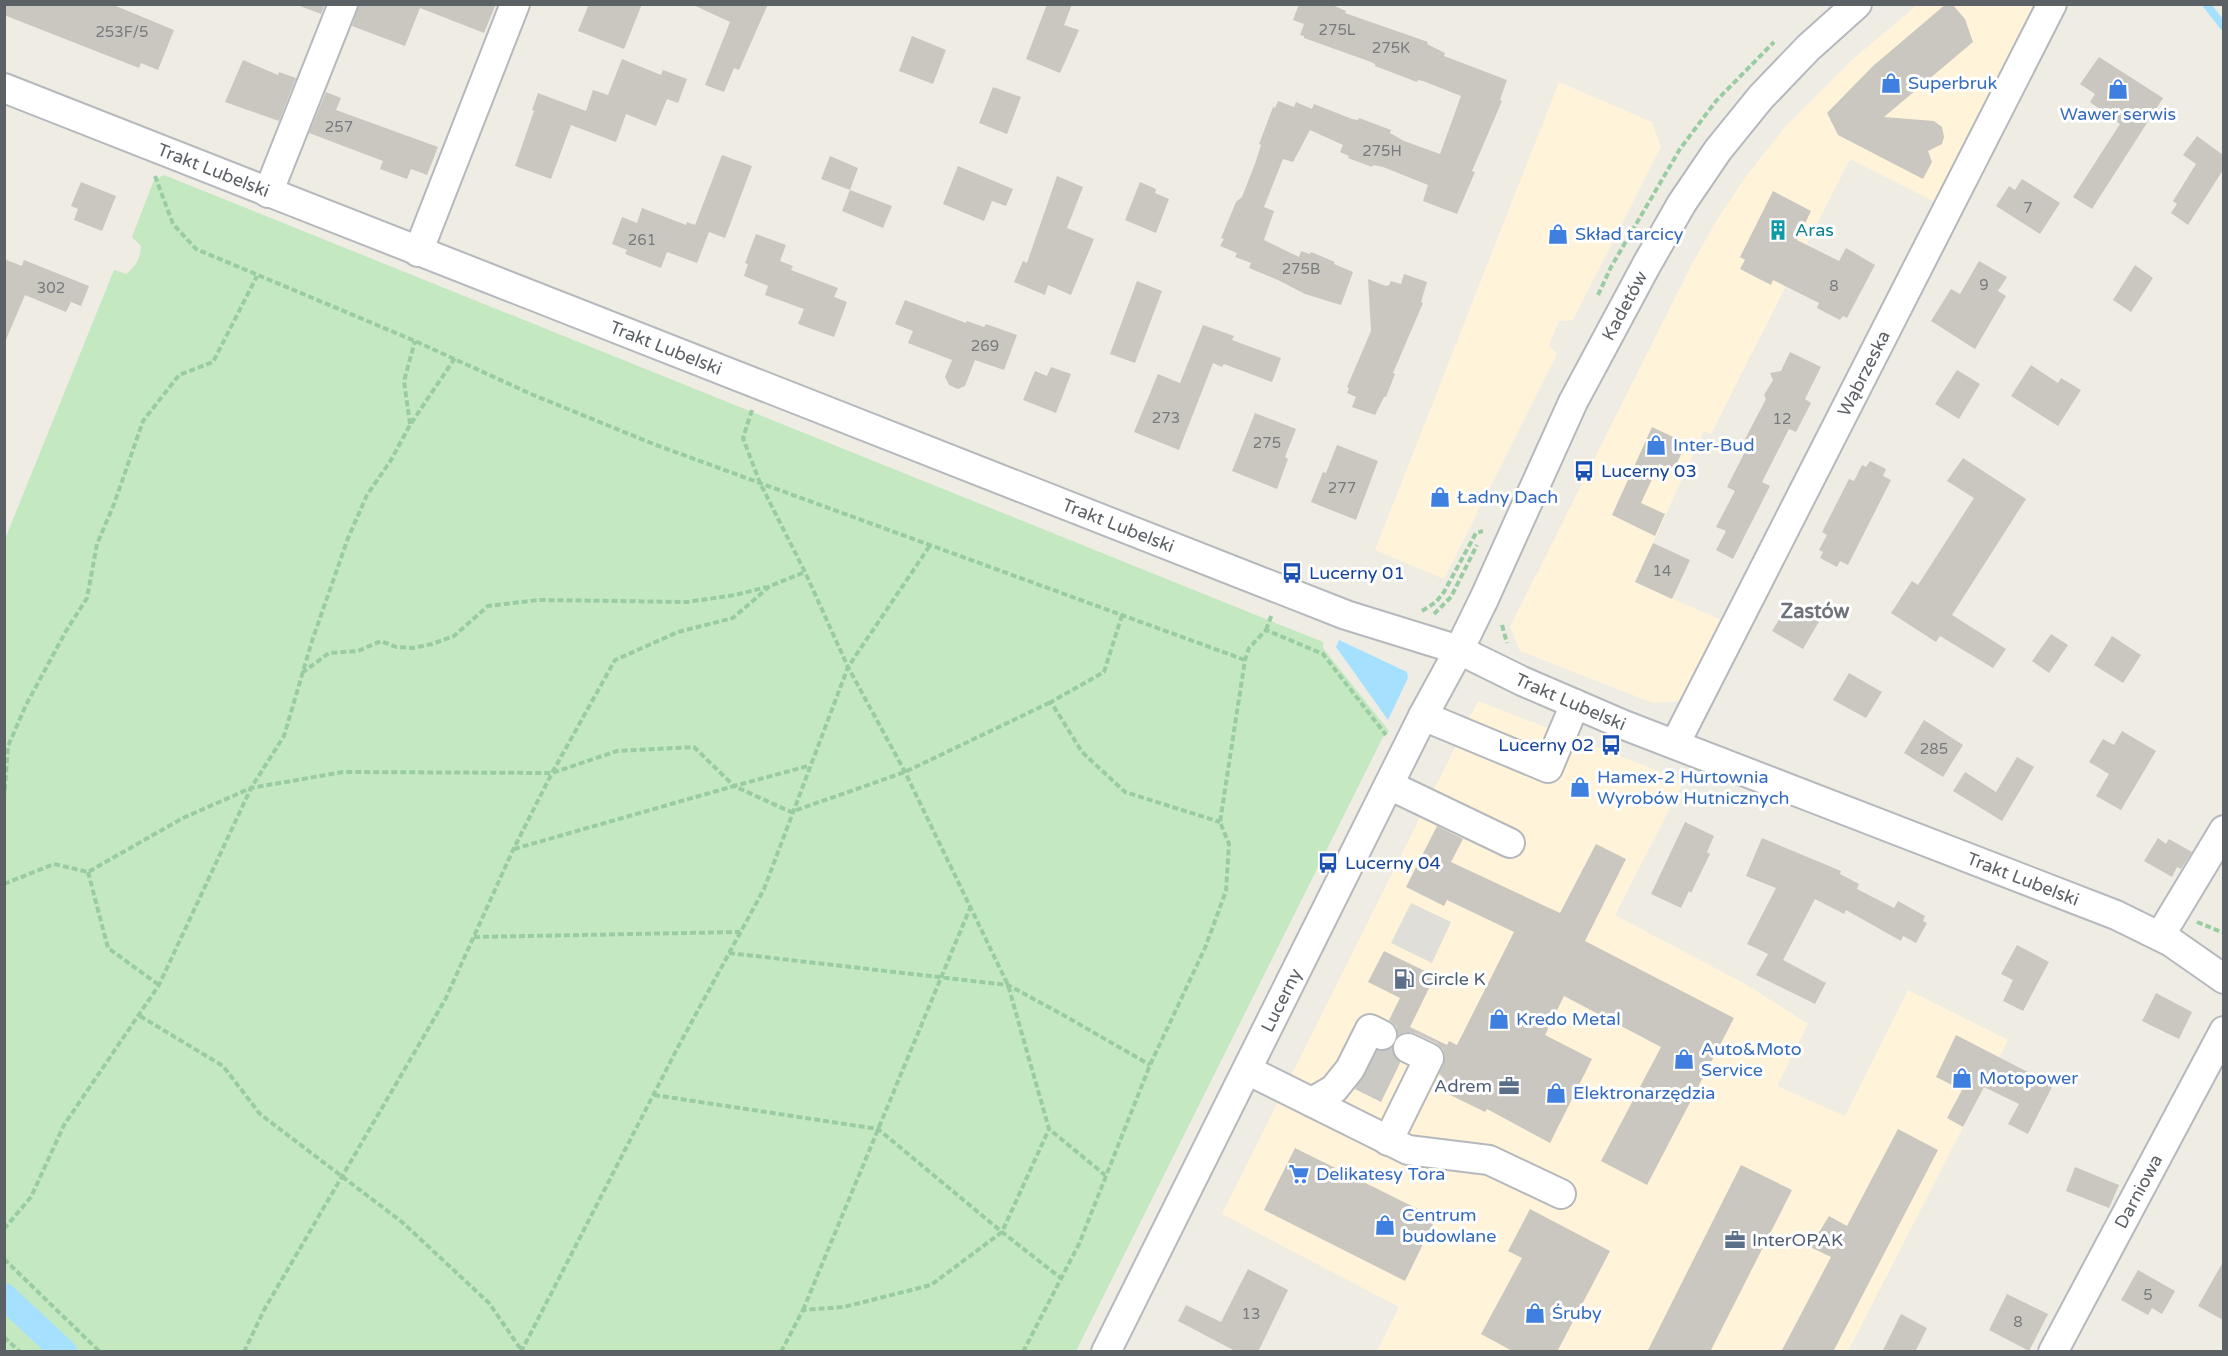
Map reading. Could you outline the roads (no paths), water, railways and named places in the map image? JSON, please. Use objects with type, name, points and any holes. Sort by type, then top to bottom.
[{"type":"street","points":[[268,193],[343,4]]},
{"type":"street","points":[[418,252],[514,4]]},
{"type":"street","name":"Kadetów","points":[[1459,650],[1573,402],[1682,202],[1718,150],[1761,97],[1808,48],[1857,4]]},
{"type":"street","name":"Wąbrzeska","points":[[1675,744],[2052,4]]},
{"type":"street","name":"Trakt Lubelski","points":[[4,88],[1346,615],[1459,650],[1575,704],[2116,915],[2160,936],[2223,979]]},
{"type":"street","name":"Lucerny","points":[[1106,1352],[1423,716],[1459,650]]},
{"type":"street","points":[[1423,716],[1548,768],[1575,704]]},
{"type":"street","points":[[1389,785],[1510,843]]},
{"type":"street","points":[[2160,936],[2223,830]]},
{"type":"street","name":"Darniowa","points":[[2053,1352],[2223,1031]]},
{"type":"street","points":[[1312,1102],[1334,1089],[1365,1057]]},
{"type":"street","points":[[1247,1070],[1408,1150],[1489,1160],[1561,1194]]},
{"type":"street","points":[[1388,1141],[1404,1076]]},
{"type":"water","points":[[1339,640],[1407,672],[1408,678],[1388,720],[1336,647]]},
{"type":"waterway","points":[[2206,4],[2224,27]]},
{"type":"waterway","points":[[4,1296],[64,1352]]},
{"type":"tunnel","points":[[1372,1055],[1398,1068]]},
{"type":"tunnel","points":[[1362,1075],[1388,1088]]},
{"type":"place","name":"Superbruk","points":[[1891,83]]},
{"type":"place","name":"Wawer serwis","points":[[2118,89]]},
{"type":"place","name":"Aras","points":[[1778,230]]},
{"type":"place","name":"Skład tarcicy","points":[[1558,234]]},
{"type":"place","name":"Inter-Bud","points":[[1656,445]]},
{"type":"place","name":"Lucerny 03","points":[[1584,471]]},
{"type":"place","name":"Ładny Dach","points":[[1440,497]]},
{"type":"place","name":"Lucerny 01","points":[[1292,573]]},
{"type":"place","name":"Lucerny 02","points":[[1611,745]]},
{"type":"place","name":"Hamex-2 Hurtownia Wyrobów Hutnicznych","points":[[1580,787]]},
{"type":"place","name":"Lucerny 04","points":[[1328,863]]},
{"type":"place","name":"Circle K","points":[[1404,979]]},
{"type":"place","name":"Kredo Metal","points":[[1499,1019]]},
{"type":"place","name":"Auto&Moto Service","points":[[1684,1059]]},
{"type":"place","name":"Motopower","points":[[1962,1078]]},
{"type":"place","name":"Adrem","points":[[1509,1086]]},
{"type":"place","name":"Elektronarzędzia","points":[[1556,1093]]},
{"type":"place","name":"Delikatesy Tora","points":[[1299,1174]]},
{"type":"place","name":"Centrum budowlane","points":[[1385,1225]]},
{"type":"place","name":"InterOPAK","points":[[1735,1240]]},
{"type":"place","name":"Śruby","points":[[1535,1313]]},
{"type":"district","name":"Zastów","points":[[1815,611]]}]
